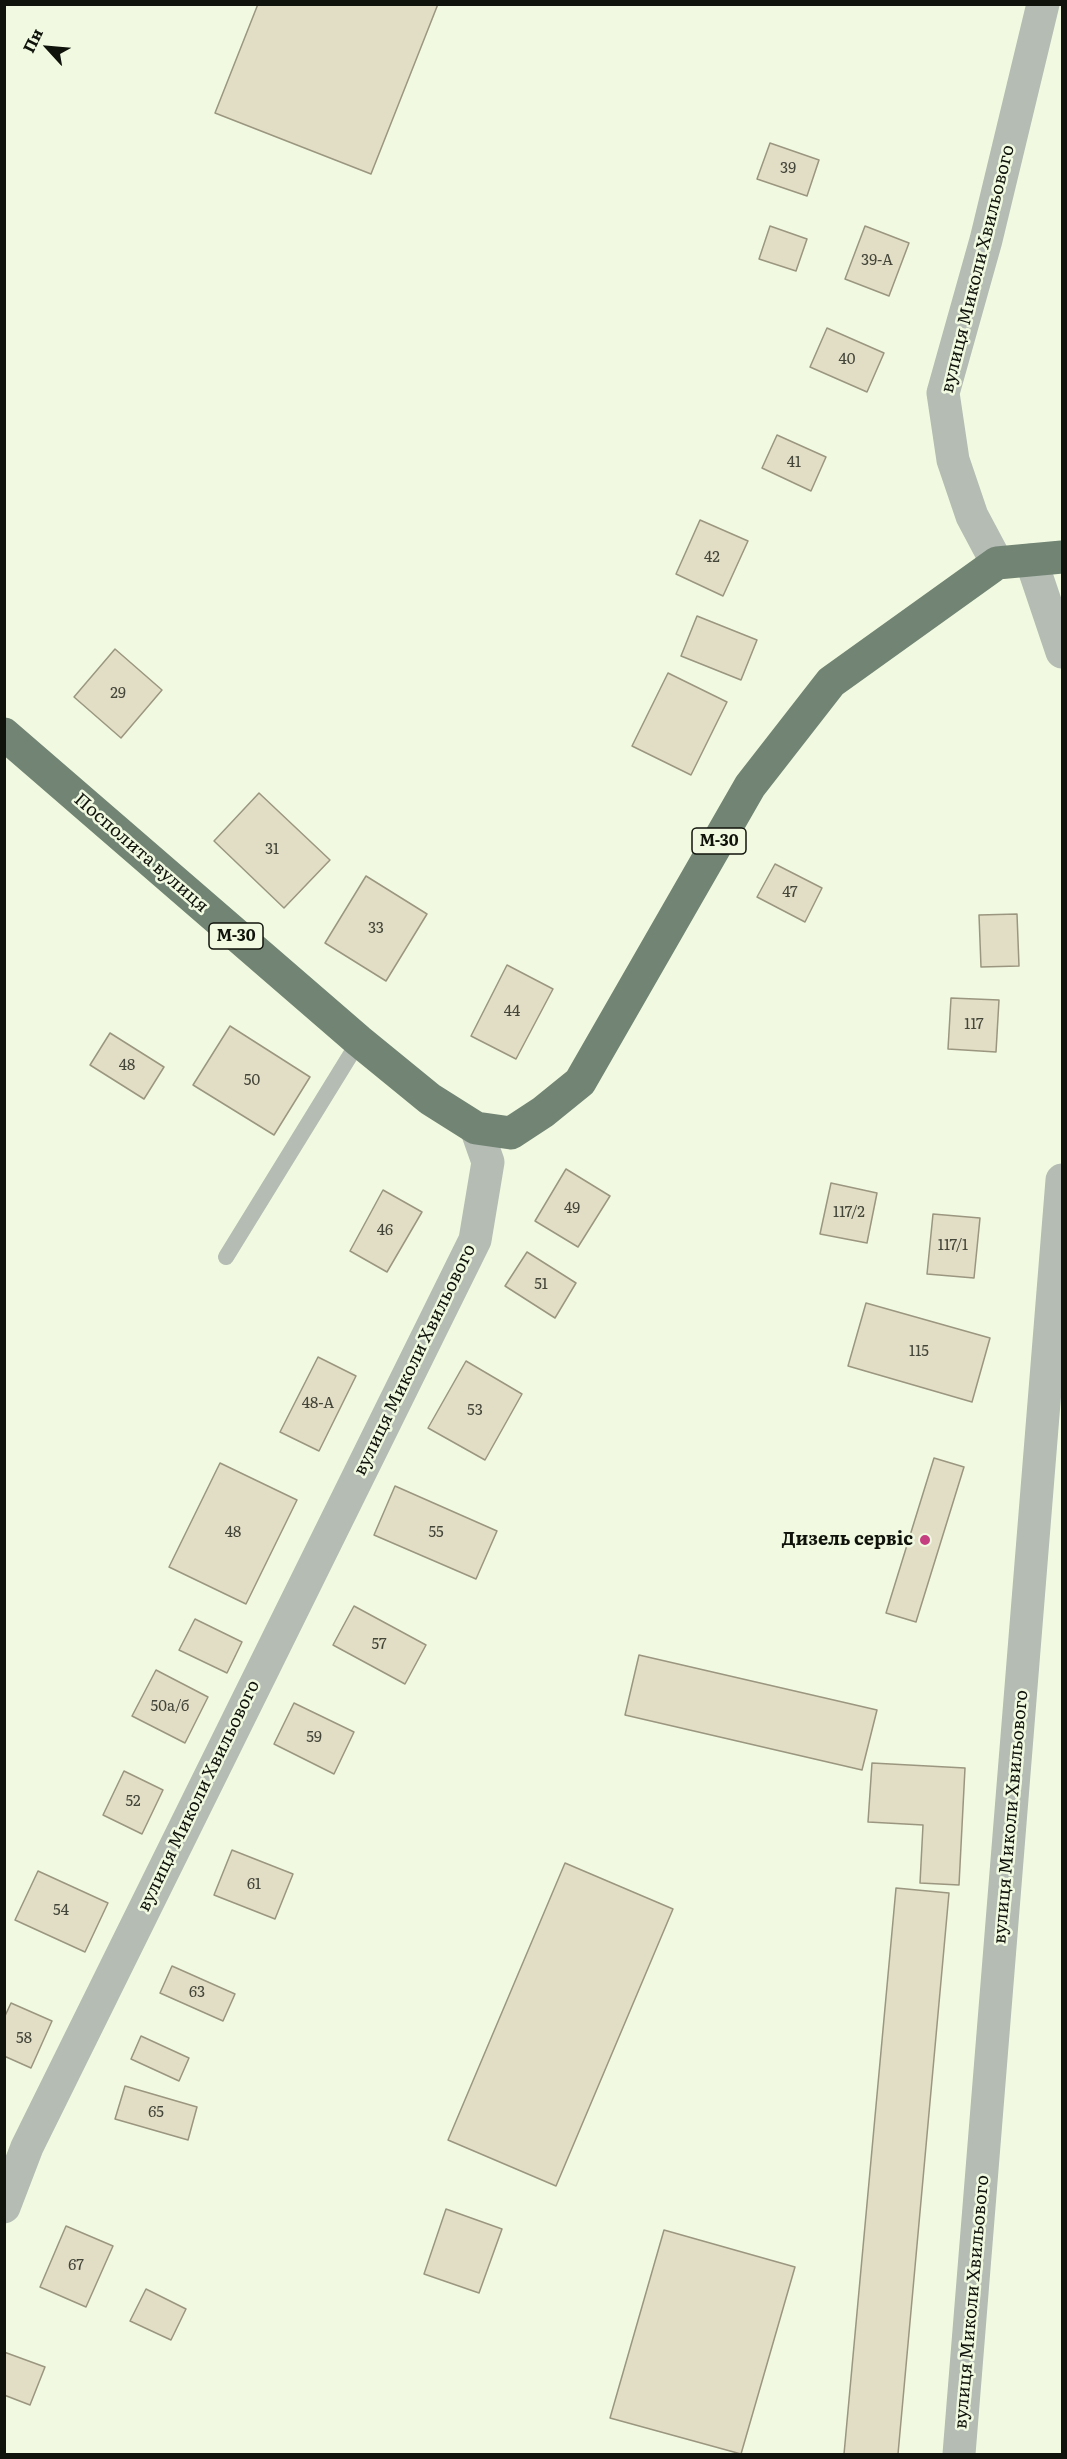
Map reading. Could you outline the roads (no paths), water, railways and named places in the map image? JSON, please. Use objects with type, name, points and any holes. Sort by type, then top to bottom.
[{"type":"highway","points":[[997,563],[1047,558]]},
{"type":"highway","name":"М-30","points":[[476,1128],[511,1133],[543,1112],[580,1082],[750,786],[831,682],[997,563]]},
{"type":"highway","name":"Посполита вулиця","points":[[4,734],[359,1041],[430,1099],[476,1128]]},
{"type":"street","name":"вулиця Миколи Хвильового","points":[[997,563],[972,516],[953,460],[943,393],[986,240],[1043,4]]},
{"type":"street","points":[[1047,558],[1062,652]]},
{"type":"street","name":"вулиця Миколи Хвильового","points":[[4,2207],[27,2147],[47,2105],[475,1240],[488,1162],[476,1128]]},
{"type":"street","name":"вулиця Миколи Хвильового","points":[[959,2454],[1062,1180]]},
{"type":"lane","points":[[226,1257],[359,1041]]},
{"type":"place","name":"Дизель сервіс","points":[[925,1540]]}]
